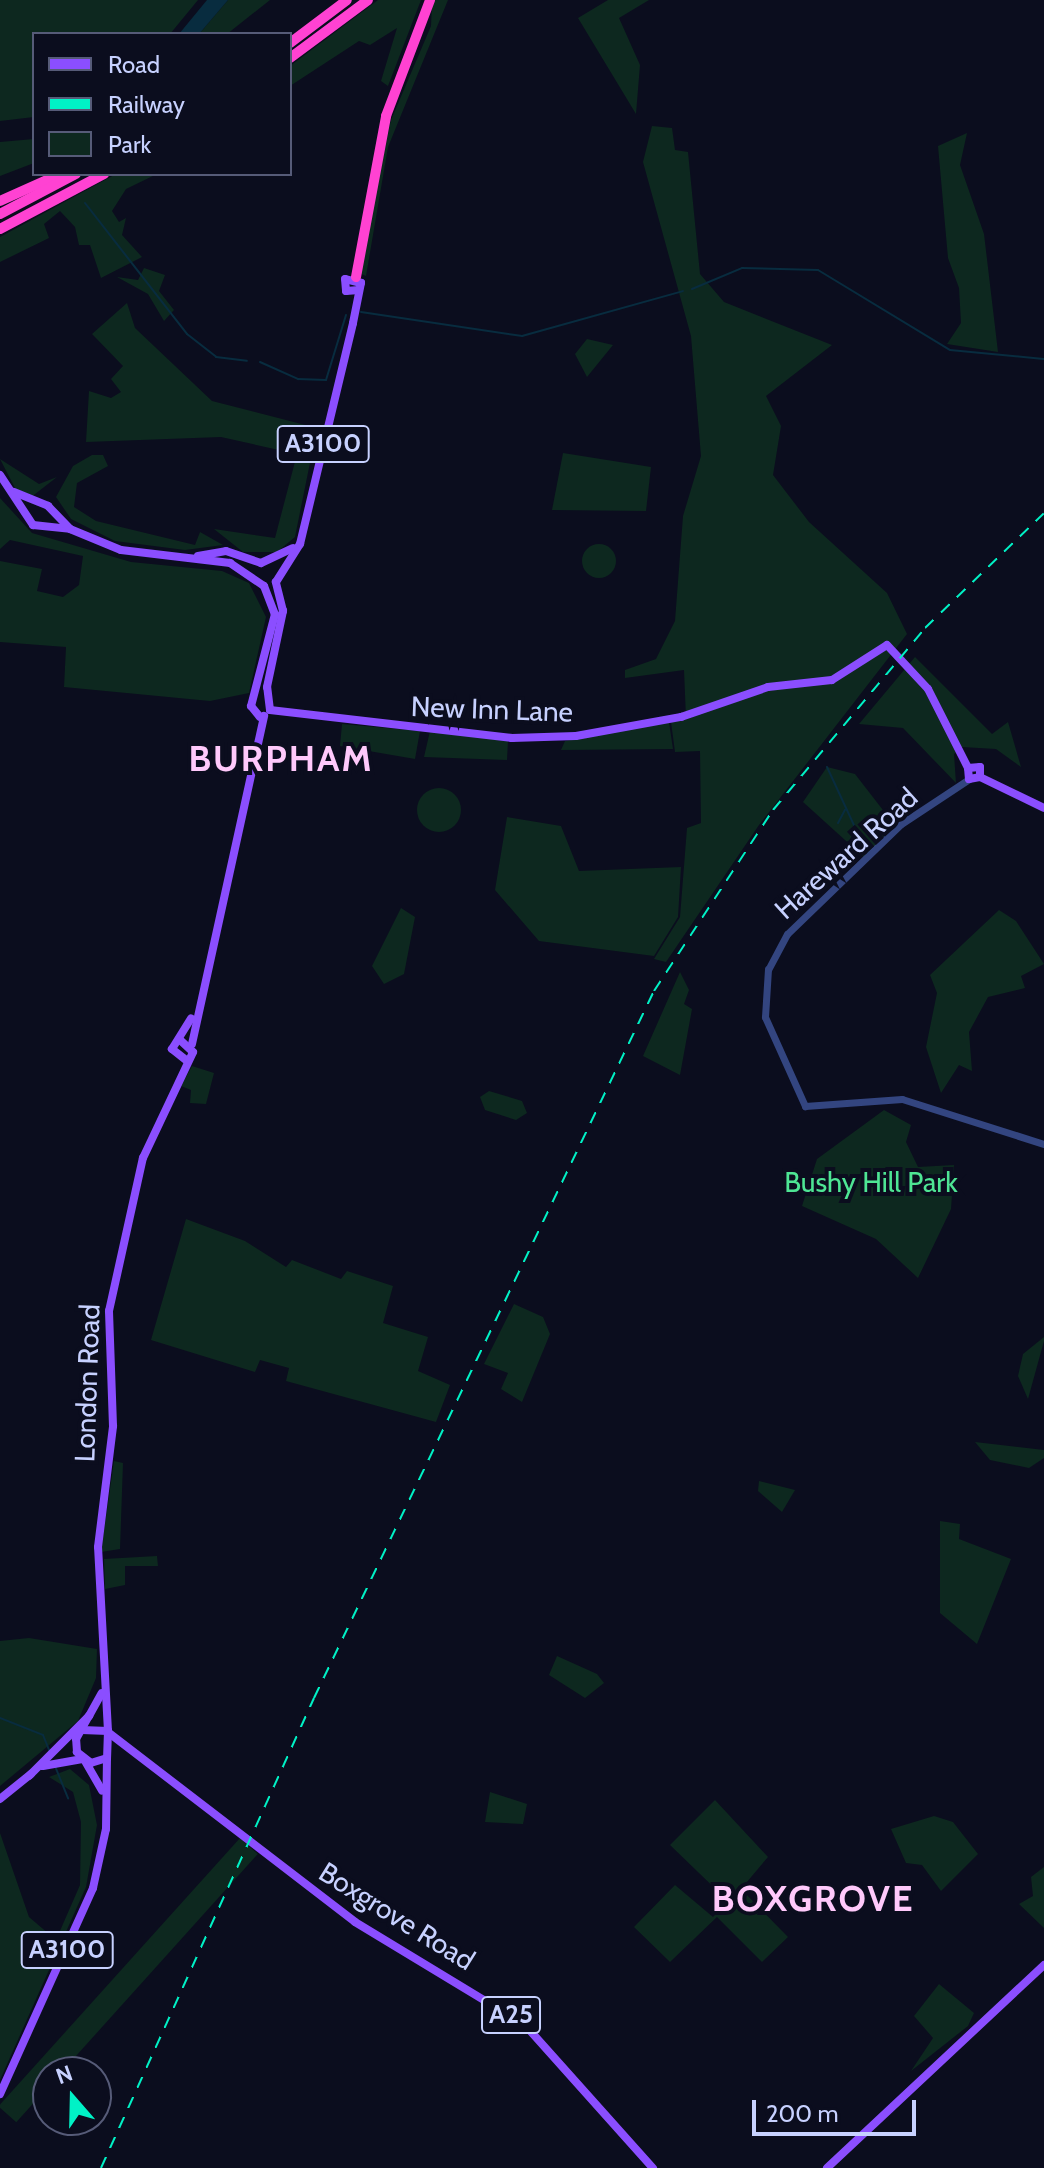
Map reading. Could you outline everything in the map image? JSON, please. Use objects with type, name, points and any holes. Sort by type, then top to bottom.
[{"type":"highway","points":[[292,41],[347,0]]},
{"type":"highway","points":[[292,57],[368,0]]},
{"type":"highway","points":[[356,277],[386,116],[430,0]]},
{"type":"highway","points":[[0,201],[56,176]]},
{"type":"highway","points":[[0,214],[72,176]]},
{"type":"highway","points":[[0,229],[100,176]]},
{"type":"main road","points":[[354,292],[343,283],[356,277]]},
{"type":"main road","points":[[354,292],[356,277]]},
{"type":"main road","name":"A3100","points":[[301,537],[356,310],[354,292]]},
{"type":"main road","points":[[0,468],[16,496],[51,513],[70,529]]},
{"type":"main road","points":[[0,475],[27,515],[44,525],[70,529],[121,550],[230,563],[264,586],[270,597],[275,625],[254,702],[260,717]]},
{"type":"main road","points":[[27,515],[34,504]]},
{"type":"main road","points":[[44,525],[51,513]]},
{"type":"main road","points":[[256,580],[265,563],[301,537]]},
{"type":"main road","points":[[264,586],[278,578],[301,537]]},
{"type":"main road","points":[[193,557],[226,551],[265,563],[278,578],[281,599],[269,705],[260,717],[194,1016],[192,1044],[182,1059],[172,1049],[194,1016]]},
{"type":"main road","name":"New Inn Lane","points":[[269,705],[512,738],[576,736],[681,717],[768,687],[832,680],[887,645],[928,689],[968,768]]},
{"type":"main road","points":[[254,702],[269,705]]},
{"type":"main road","points":[[980,777],[978,766],[968,768],[969,779],[980,777],[1044,808]]},
{"type":"main road","points":[[180,1040],[192,1044]]},
{"type":"main road","name":"London Road","points":[[109,1755],[102,1693],[98,1547],[113,1426],[109,1311],[143,1158],[182,1059]]},
{"type":"main road","points":[[0,1799],[76,1739],[102,1693]]},
{"type":"main road","points":[[29,1776],[89,1716]]},
{"type":"main road","points":[[82,1730],[108,1732]]},
{"type":"main road","name":"A25","points":[[108,1732],[135,1750]]},
{"type":"main road","points":[[76,1739],[84,1760]]},
{"type":"main road","points":[[29,1776],[53,1760],[84,1760],[135,1750]]},
{"type":"main road","name":"Boxgrove Road","points":[[135,1750],[250,1844],[378,1937],[525,2025],[653,2168]]},
{"type":"main road","name":"A3100","points":[[0,2094],[93,1888],[106,1829],[103,1795],[109,1755]]},
{"type":"main road","name":"A3100","points":[[84,1760],[103,1795]]},
{"type":"main road","points":[[827,2168],[1044,1965]]},
{"type":"street","name":"Hareward Road","points":[[969,779],[901,824],[776,952],[765,1017],[805,1106],[902,1099],[1044,1144]]},
{"type":"green space","points":[[0,0],[198,0],[172,32],[32,32],[32,117],[0,121]]},
{"type":"green space","points":[[228,0],[270,0],[230,32],[201,32]]},
{"type":"green space","points":[[378,0],[421,0],[388,86],[381,81],[397,28],[370,45],[359,41],[292,85],[292,64]]},
{"type":"green space","points":[[432,0],[448,0],[388,147],[366,276],[359,273],[391,120],[431,26]]},
{"type":"green space","points":[[608,0],[649,0],[619,18],[640,65],[636,114],[578,18]]},
{"type":"green space","points":[[652,126],[672,128],[675,150],[688,152],[700,274],[724,302],[832,345],[766,396],[781,426],[773,475],[809,522],[887,593],[907,634],[759,825],[666,962],[654,959],[680,917],[687,828],[701,823],[700,751],[675,752],[671,722],[686,718],[684,670],[625,678],[625,670],[656,659],[675,621],[683,516],[701,456],[691,336],[643,162]]},
{"type":"green space","points":[[967,133],[960,165],[984,234],[998,352],[947,344],[961,323],[959,288],[948,258],[938,146]]},
{"type":"green space","points":[[32,139],[32,164],[0,176],[0,142]]},
{"type":"green space","points":[[112,176],[153,176],[126,189],[112,211],[119,222],[126,218],[122,235],[142,257],[101,278],[90,245],[79,245],[75,227],[60,211],[44,224],[49,238],[0,262],[0,237]]},
{"type":"green space","points":[[144,268],[165,275],[159,291],[174,310],[164,321],[148,294],[117,277],[138,280]]},
{"type":"green space","points":[[127,303],[135,328],[212,401],[317,428],[295,537],[277,552],[243,552],[214,529],[275,538],[297,454],[221,437],[86,442],[89,391],[111,398],[121,392],[111,379],[123,366],[92,334]]},
{"type":"green space","points":[[587,339],[613,345],[587,377],[575,354]]},
{"type":"green space","points":[[563,453],[651,467],[646,511],[552,510]]},
{"type":"green space","points":[[92,455],[103,455],[108,466],[77,483],[74,507],[96,521],[195,545],[200,532],[223,545],[185,550],[115,541],[71,519],[56,497],[73,466]]},
{"type":"green space","points":[[0,459],[39,484],[57,477],[30,498],[15,488]]},
{"type":"green space","points":[[0,498],[32,533],[131,562],[222,571],[249,583],[266,617],[249,693],[210,701],[64,687],[66,647],[0,642],[0,561],[42,569],[37,591],[63,597],[79,585],[83,556],[10,540],[0,549]]},
{"type":"green space","points":[[599,544],[611,549],[616,561],[611,573],[599,578],[587,573],[582,561],[587,549]]},
{"type":"green space","points":[[915,657],[992,734],[1008,722],[1021,767],[996,749],[962,747],[954,754],[956,783],[903,728],[859,724]]},
{"type":"green space","points":[[669,722],[673,749],[561,750],[565,741]]},
{"type":"green space","points":[[342,724],[420,731],[415,759],[340,746]]},
{"type":"green space","points":[[430,731],[508,741],[507,760],[424,757]]},
{"type":"green space","points":[[827,767],[855,774],[893,823],[867,860],[803,802]]},
{"type":"green space","points":[[439,788],[455,794],[461,810],[455,826],[439,832],[423,826],[417,810],[423,794]]},
{"type":"green space","points":[[507,817],[561,826],[579,871],[681,867],[678,917],[654,956],[539,941],[495,890]]},
{"type":"green space","points":[[401,908],[415,917],[404,974],[384,984],[372,966]]},
{"type":"green space","points":[[999,910],[1016,921],[1044,964],[1021,976],[1025,988],[988,997],[969,1032],[972,1071],[959,1065],[941,1093],[926,1047],[937,993],[930,975]]},
{"type":"green space","points":[[680,972],[689,990],[684,1004],[692,1009],[680,1075],[643,1056]]},
{"type":"green space","points":[[192,1066],[214,1073],[206,1104],[190,1103],[191,1090],[181,1086]]},
{"type":"green space","points":[[489,1091],[522,1101],[527,1113],[516,1120],[485,1110],[480,1097]]},
{"type":"green space","name":"Bushy Hill Park","points":[[884,1110],[911,1125],[906,1142],[918,1167],[954,1165],[951,1209],[918,1278],[876,1239],[802,1206],[817,1159]]},
{"type":"green space","points":[[186,1219],[245,1241],[286,1267],[292,1260],[341,1279],[347,1271],[393,1286],[383,1323],[428,1337],[418,1371],[450,1385],[436,1422],[286,1381],[289,1368],[260,1360],[255,1372],[151,1340]]},
{"type":"green space","points":[[514,1304],[543,1317],[550,1334],[522,1402],[501,1389],[508,1373],[484,1364]]},
{"type":"green space","points":[[1044,1337],[1028,1399],[1018,1376],[1023,1354]]},
{"type":"green space","points":[[975,1442],[1044,1450],[1044,1458],[1029,1468],[990,1460]]},
{"type":"green space","points":[[114,1461],[123,1463],[120,1549],[101,1552]]},
{"type":"green space","points":[[759,1481],[795,1490],[782,1512],[758,1491]]},
{"type":"green space","points":[[940,1521],[960,1524],[959,1539],[1011,1559],[977,1644],[940,1613]]},
{"type":"green space","points":[[157,1556],[158,1566],[125,1566],[125,1585],[105,1589],[104,1559]]},
{"type":"green space","points":[[29,1638],[97,1649],[96,1678],[78,1721],[0,1786],[0,1641]]},
{"type":"green space","points":[[557,1656],[597,1674],[604,1683],[585,1698],[549,1675]]},
{"type":"green space","points":[[70,1769],[89,1785],[97,1825],[86,1887],[0,2080],[0,1833],[29,1917],[56,1940],[80,1885],[81,1822],[73,1792],[49,1777]]},
{"type":"green space","points":[[490,1792],[527,1804],[523,1824],[485,1822]]},
{"type":"green space","points":[[715,1800],[768,1857],[741,1889],[788,1937],[762,1962],[717,1917],[670,1962],[634,1927],[675,1885],[713,1917],[728,1901],[670,1845]]},
{"type":"green space","points":[[934,1816],[953,1822],[978,1854],[941,1891],[922,1865],[906,1863],[891,1829]]},
{"type":"green space","points":[[240,1838],[258,1854],[76,2056],[44,2056]]},
{"type":"green space","points":[[1044,1867],[1044,1928],[1019,1904],[1033,1896],[1031,1877]]},
{"type":"green space","points":[[939,1984],[974,2013],[968,2026],[911,2071],[933,2038],[914,2016]]},
{"type":"green space","points":[[32,2069],[32,2105],[16,2122],[0,2105]]},
{"type":"water","points":[[207,0],[228,0],[201,32],[181,32]]},
{"type":"waterway","points":[[85,203],[187,334],[216,357],[247,361]]},
{"type":"waterway","points":[[692,289],[742,268],[818,270],[950,350],[1044,359]]},
{"type":"waterway","points":[[361,312],[522,336],[683,291]]},
{"type":"waterway","points":[[260,362],[298,379],[326,380],[346,315]]},
{"type":"waterway","points":[[827,767],[866,851]]},
{"type":"waterway","points":[[838,823],[845,810]]},
{"type":"waterway","points":[[0,1718],[43,1735],[50,1752]]},
{"type":"waterway","points":[[55,1766],[68,1798]]},
{"type":"railway","points":[[101,2168],[314,1698],[654,991],[773,810],[925,628],[1044,513]]},
{"type":"district","name":"BURPHAM","points":[[281,759]]},
{"type":"district","name":"BOXGROVE","points":[[813,1899]]}]
